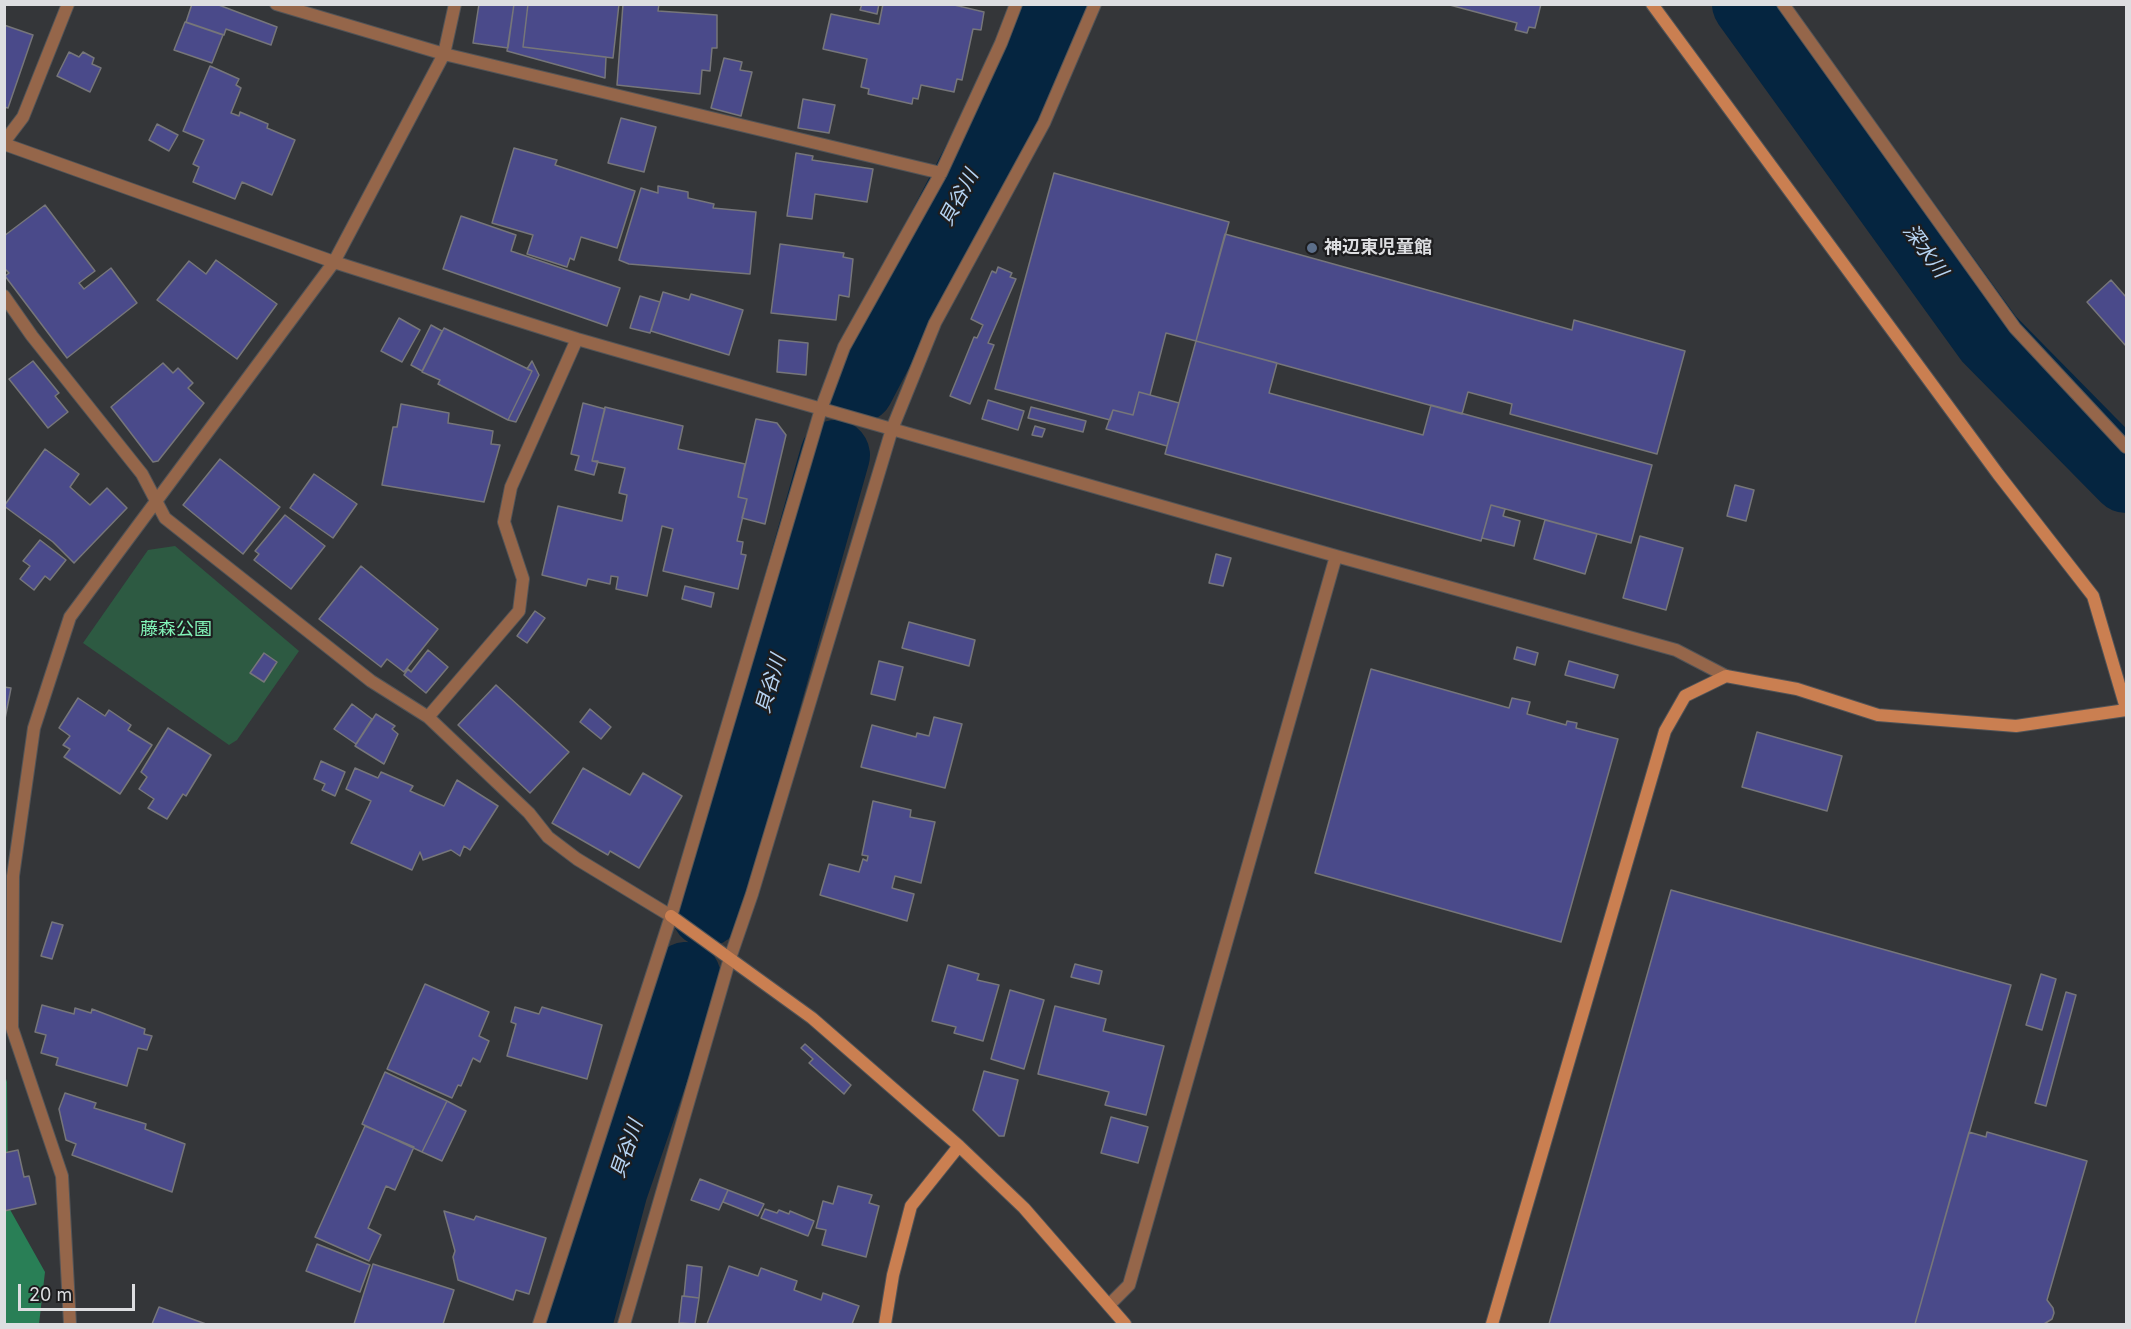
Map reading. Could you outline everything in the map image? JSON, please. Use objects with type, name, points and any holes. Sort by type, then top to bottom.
[{"type":"street","points":[[68,4],[23,117],[4,143],[334,262],[577,339],[1336,556],[1676,650],[1726,676],[1797,689],[1878,715],[2016,726],[2127,709],[2093,596],[1998,474],[1652,4]]},
{"type":"street","points":[[276,4],[444,54],[941,173]]},
{"type":"street","points":[[70,1324],[62,1176],[12,1028],[13,876],[34,728],[70,617],[334,262],[444,54],[455,4]]},
{"type":"street","points":[[539,1324],[671,916],[821,409],[844,347],[941,173],[1001,43],[1016,4]]},
{"type":"street","points":[[624,1324],[730,958],[752,894],[892,429],[935,323],[1044,123],[1095,4]]},
{"type":"street","points":[[1783,4],[2015,328],[2127,447]]},
{"type":"street","points":[[4,296],[32,336],[142,474],[165,518],[371,681],[428,717],[530,813],[548,837],[577,859],[671,916],[812,1018],[959,1146],[1024,1208],[1125,1324]]},
{"type":"street","points":[[428,717],[519,611],[523,579],[504,522],[511,487],[577,339]]},
{"type":"street","points":[[1109,1305],[1130,1284],[1336,556]]},
{"type":"street","points":[[1492,1324],[1665,731],[1685,696],[1726,676]]},
{"type":"street","points":[[885,1324],[893,1275],[911,1206],[959,1146]]},
{"type":"green space","name":"藤森公園","points":[[175,546],[299,651],[237,740],[229,745],[83,643],[148,550]]},
{"type":"green space","points":[[4,1072],[7,1082],[8,1206],[45,1272],[39,1324],[5,1324]]},
{"type":"building","points":[[192,4],[216,4],[277,27],[271,45],[226,29],[224,35],[186,22]]},
{"type":"building","points":[[479,4],[514,4],[508,48],[473,43]]},
{"type":"building","points":[[514,4],[528,4],[523,47],[606,57],[605,78],[507,51]]},
{"type":"building","points":[[528,4],[619,4],[613,58],[523,47]]},
{"type":"building","points":[[623,4],[659,4],[658,11],[717,15],[717,48],[712,48],[710,71],[702,70],[700,94],[617,85]]},
{"type":"building","points":[[862,4],[879,4],[877,14],[860,10]]},
{"type":"building","points":[[883,4],[950,4],[984,12],[981,30],[973,29],[962,80],[957,79],[954,92],[921,85],[918,99],[913,98],[912,104],[868,94],[869,89],[861,87],[867,59],[823,49],[831,14],[879,24]]},
{"type":"building","points":[[1446,4],[1541,4],[1535,28],[1529,27],[1527,33],[1515,30],[1517,23]]},
{"type":"building","points":[[185,22],[223,35],[212,63],[174,50]]},
{"type":"building","points":[[4,25],[33,35],[8,108],[4,107]]},
{"type":"building","points":[[69,52],[79,57],[83,52],[94,58],[92,64],[101,68],[90,92],[57,76]]},
{"type":"building","points":[[724,58],[742,62],[740,70],[752,72],[741,116],[711,108]]},
{"type":"building","points":[[210,66],[239,79],[236,85],[241,88],[231,113],[239,116],[240,112],[268,124],[267,128],[295,140],[272,195],[242,182],[235,199],[193,182],[199,167],[193,164],[204,140],[183,131]]},
{"type":"building","points":[[803,99],[835,105],[829,133],[798,128]]},
{"type":"building","points":[[621,118],[656,127],[644,172],[608,163]]},
{"type":"building","points":[[157,124],[178,135],[169,151],[149,140]]},
{"type":"building","points":[[514,148],[557,160],[555,165],[635,191],[617,248],[581,237],[574,260],[570,258],[567,267],[527,254],[533,235],[492,223]]},
{"type":"building","points":[[796,153],[813,156],[812,160],[873,169],[867,202],[815,194],[812,219],[787,216]]},
{"type":"building","points":[[1054,173],[1229,222],[1196,341],[1166,333],[1150,395],[1139,392],[1133,415],[1113,410],[1110,420],[995,389]]},
{"type":"building","points":[[658,186],[688,192],[688,198],[714,204],[713,208],[756,212],[750,274],[629,264],[619,260],[641,188],[658,193]]},
{"type":"building","points":[[45,205],[95,271],[79,283],[84,289],[111,268],[137,303],[67,358],[5,276],[9,273],[4,268],[4,236]]},
{"type":"building","points":[[461,216],[516,235],[511,251],[620,288],[607,326],[443,269]]},
{"type":"building","points":[[1225,234],[1572,330],[1574,320],[1685,351],[1657,454],[1510,414],[1512,404],[1468,392],[1462,414],[1196,341]]},
{"type":"building","points":[[780,244],[844,253],[843,257],[853,259],[849,297],[839,295],[836,320],[771,313]]},
{"type":"building","points":[[216,260],[277,304],[237,359],[157,300],[189,261],[206,274]]},
{"type":"building","points":[[998,267],[1012,273],[1010,277],[1016,279],[988,343],[994,345],[970,404],[950,396],[974,337],[977,338],[983,325],[971,319],[992,271],[996,273]]},
{"type":"building","points":[[2111,280],[2126,297],[2126,346],[2087,302]]},
{"type":"building","points":[[663,292],[689,300],[691,294],[743,310],[729,355],[651,331]]},
{"type":"building","points":[[640,296],[660,302],[650,333],[630,328]]},
{"type":"building","points":[[399,318],[420,330],[402,362],[381,351]]},
{"type":"building","points":[[431,325],[442,331],[422,371],[411,365]]},
{"type":"building","points":[[444,328],[532,371],[508,420],[438,384],[440,380],[422,372]]},
{"type":"building","points":[[779,340],[808,343],[806,375],[777,372]]},
{"type":"building","points":[[1196,341],[1277,363],[1269,393],[1423,435],[1431,405],[1652,465],[1631,543],[1491,505],[1481,541],[1165,454]]},
{"type":"building","points":[[33,361],[59,393],[55,396],[68,412],[48,428],[9,379]]},
{"type":"building","points":[[532,361],[539,375],[516,422],[508,420],[532,371],[527,369]]},
{"type":"building","points":[[163,363],[173,373],[178,368],[193,383],[188,388],[204,403],[158,461],[153,462],[111,407]]},
{"type":"building","points":[[1139,392],[1179,403],[1167,446],[1106,429],[1113,410],[1133,415]]},
{"type":"building","points":[[988,400],[1024,411],[1018,430],[982,419]]},
{"type":"building","points":[[583,403],[605,409],[592,461],[598,461],[594,475],[575,470],[579,456],[571,454]]},
{"type":"building","points":[[401,404],[449,413],[448,423],[493,431],[491,444],[500,445],[484,502],[382,485],[393,427],[397,427]]},
{"type":"building","points":[[605,407],[683,426],[678,449],[745,464],[738,497],[747,499],[737,541],[743,542],[741,554],[746,555],[738,589],[663,571],[673,529],[662,526],[647,596],[616,589],[618,577],[611,576],[610,584],[588,579],[586,586],[542,575],[558,506],[622,521],[627,495],[619,493],[625,468],[592,461]]},
{"type":"building","points":[[1031,407],[1086,421],[1083,432],[1028,418]]},
{"type":"building","points":[[756,419],[777,423],[786,435],[765,524],[742,518],[747,499],[738,497]]},
{"type":"building","points":[[1035,426],[1045,429],[1042,437],[1032,435]]},
{"type":"building","points":[[45,449],[79,474],[70,487],[90,505],[107,488],[127,508],[74,563],[53,542],[4,506]]},
{"type":"building","points":[[220,459],[280,507],[243,554],[183,505]]},
{"type":"building","points":[[314,474],[357,504],[333,538],[290,508]]},
{"type":"building","points":[[1735,485],[1754,490],[1746,521],[1727,516]]},
{"type":"building","points":[[1491,505],[1505,509],[1503,516],[1520,521],[1514,546],[1482,538]]},
{"type":"building","points":[[285,515],[325,546],[291,589],[254,560],[259,554],[255,551]]},
{"type":"building","points":[[1545,520],[1597,534],[1585,574],[1534,559]]},
{"type":"building","points":[[1640,536],[1683,548],[1666,610],[1623,598]]},
{"type":"building","points":[[40,540],[66,560],[50,580],[45,576],[34,590],[20,579],[30,566],[23,561]]},
{"type":"building","points":[[1216,554],[1231,558],[1223,586],[1209,583]]},
{"type":"building","points":[[361,566],[438,629],[404,672],[387,659],[381,667],[319,619]]},
{"type":"building","points":[[685,586],[714,593],[711,607],[682,599]]},
{"type":"building","points":[[535,611],[545,618],[527,643],[517,636]]},
{"type":"building","points":[[909,622],[975,640],[969,666],[902,648]]},
{"type":"building","points":[[1517,647],[1538,653],[1535,665],[1514,659]]},
{"type":"building","points":[[428,650],[448,667],[426,693],[404,675],[408,669],[411,672]]},
{"type":"building","points":[[264,653],[277,662],[264,682],[250,673]]},
{"type":"building","points":[[879,661],[903,667],[895,700],[871,694]]},
{"type":"building","points":[[1569,661],[1618,675],[1614,688],[1565,675]]},
{"type":"building","points":[[1371,669],[1509,708],[1512,698],[1530,702],[1527,714],[1566,725],[1567,721],[1577,723],[1576,728],[1618,739],[1561,942],[1315,873]]},
{"type":"building","points":[[496,685],[569,752],[530,793],[458,725]]},
{"type":"building","points":[[4,687],[11,688],[4,724]]},
{"type":"building","points":[[78,698],[105,716],[109,710],[131,725],[128,730],[152,745],[120,794],[64,757],[70,749],[63,745],[70,736],[59,728]]},
{"type":"building","points":[[352,704],[372,719],[356,744],[334,729]]},
{"type":"building","points":[[590,709],[611,727],[601,739],[580,722]]},
{"type":"building","points":[[376,714],[395,726],[392,729],[398,734],[384,764],[355,746]]},
{"type":"building","points":[[934,717],[962,724],[945,788],[861,767],[872,725],[916,737],[917,733],[929,736]]},
{"type":"building","points":[[168,728],[211,755],[186,796],[183,794],[167,819],[148,808],[154,799],[139,789],[147,777],[141,772]]},
{"type":"building","points":[[1757,732],[1842,756],[1827,811],[1742,787]]},
{"type":"building","points":[[321,761],[345,772],[335,796],[322,790],[325,784],[314,779]]},
{"type":"building","points":[[355,768],[378,778],[381,772],[413,786],[410,791],[444,806],[457,780],[498,806],[470,850],[464,846],[460,856],[451,850],[423,860],[420,852],[412,870],[351,843],[371,801],[346,789]]},
{"type":"building","points":[[583,768],[630,795],[643,773],[682,796],[639,868],[610,851],[608,855],[552,823]]},
{"type":"building","points":[[873,801],[911,810],[910,817],[935,822],[921,883],[895,876],[892,888],[914,894],[907,921],[820,895],[829,864],[859,872],[863,859],[867,861],[868,856],[862,855]]},
{"type":"building","points":[[1671,890],[2011,985],[1915,1324],[1549,1324]]},
{"type":"building","points":[[52,922],[63,925],[52,959],[41,956]]},
{"type":"building","points":[[1075,964],[1102,971],[1099,984],[1071,977]]},
{"type":"building","points":[[948,965],[979,974],[977,980],[999,985],[983,1041],[954,1033],[956,1027],[932,1021]]},
{"type":"building","points":[[2041,974],[2056,979],[2042,1030],[2026,1025]]},
{"type":"building","points":[[425,984],[489,1012],[479,1036],[489,1041],[480,1062],[473,1058],[461,1086],[458,1085],[452,1098],[387,1069]]},
{"type":"building","points":[[1010,990],[1044,1000],[1024,1069],[991,1059]]},
{"type":"building","points":[[2066,992],[2076,995],[2046,1106],[2035,1103]]},
{"type":"building","points":[[42,1005],[74,1014],[75,1008],[91,1013],[92,1009],[145,1029],[144,1034],[152,1036],[147,1050],[138,1048],[127,1086],[56,1065],[58,1058],[41,1053],[46,1035],[35,1032]]},
{"type":"building","points":[[1055,1006],[1106,1019],[1103,1031],[1164,1046],[1146,1115],[1105,1105],[1109,1092],[1038,1074]]},
{"type":"building","points":[[515,1007],[539,1014],[542,1007],[602,1025],[587,1079],[507,1056],[516,1024],[511,1022]]},
{"type":"building","points":[[805,1044],[851,1085],[844,1094],[809,1063],[813,1059],[801,1048]]},
{"type":"building","points":[[984,1071],[1018,1080],[1004,1136],[999,1136],[973,1110]]},
{"type":"building","points":[[385,1072],[447,1101],[422,1152],[362,1124]]},
{"type":"building","points":[[65,1093],[96,1103],[94,1108],[146,1124],[145,1129],[185,1144],[172,1192],[72,1155],[76,1144],[66,1140],[59,1109]]},
{"type":"building","points":[[447,1101],[466,1111],[442,1161],[422,1152]]},
{"type":"building","points":[[1111,1117],[1148,1127],[1138,1163],[1101,1153]]},
{"type":"building","points":[[365,1126],[414,1147],[395,1190],[386,1186],[368,1228],[381,1235],[369,1261],[315,1237]]},
{"type":"building","points":[[1969,1132],[1986,1137],[1987,1132],[2087,1161],[2047,1300],[2054,1313],[2052,1319],[2044,1324],[1915,1324]]},
{"type":"building","points":[[18,1150],[24,1177],[29,1176],[36,1204],[4,1211],[4,1153]]},
{"type":"building","points":[[700,1179],[728,1190],[719,1210],[691,1200]]},
{"type":"building","points":[[838,1186],[872,1195],[869,1203],[879,1206],[866,1257],[822,1245],[826,1230],[816,1228],[823,1201],[833,1204]]},
{"type":"building","points":[[728,1190],[764,1204],[758,1216],[723,1202]]},
{"type":"building","points":[[765,1209],[777,1213],[779,1210],[789,1214],[790,1211],[814,1221],[808,1236],[761,1218]]},
{"type":"building","points":[[444,1211],[474,1220],[476,1216],[546,1238],[529,1294],[516,1290],[513,1300],[458,1280],[453,1257],[455,1251]]},
{"type":"building","points":[[317,1244],[370,1265],[360,1292],[306,1271]]},
{"type":"building","points":[[373,1264],[454,1290],[443,1324],[354,1324]]},
{"type":"building","points":[[687,1265],[702,1267],[699,1298],[684,1296]]},
{"type":"building","points":[[729,1266],[758,1276],[761,1268],[797,1281],[794,1290],[821,1300],[823,1293],[859,1306],[852,1324],[707,1324]]},
{"type":"building","points":[[682,1296],[699,1298],[695,1324],[679,1323]]},
{"type":"building","points":[[159,1307],[206,1324],[152,1324]]},
{"type":"waterway","name":"貝谷川","points":[[859,388],[1040,41],[1053,4]]},
{"type":"waterway","name":"深水川","points":[[1747,4],[1989,339],[2126,478]]},
{"type":"waterway","name":"貝谷川","points":[[706,912],[835,455]]},
{"type":"waterway","name":"貝谷川","points":[[577,1324],[613,1189],[686,977]]},
{"type":"place","name":"神辺東児童館","points":[[1312,248]]}]
